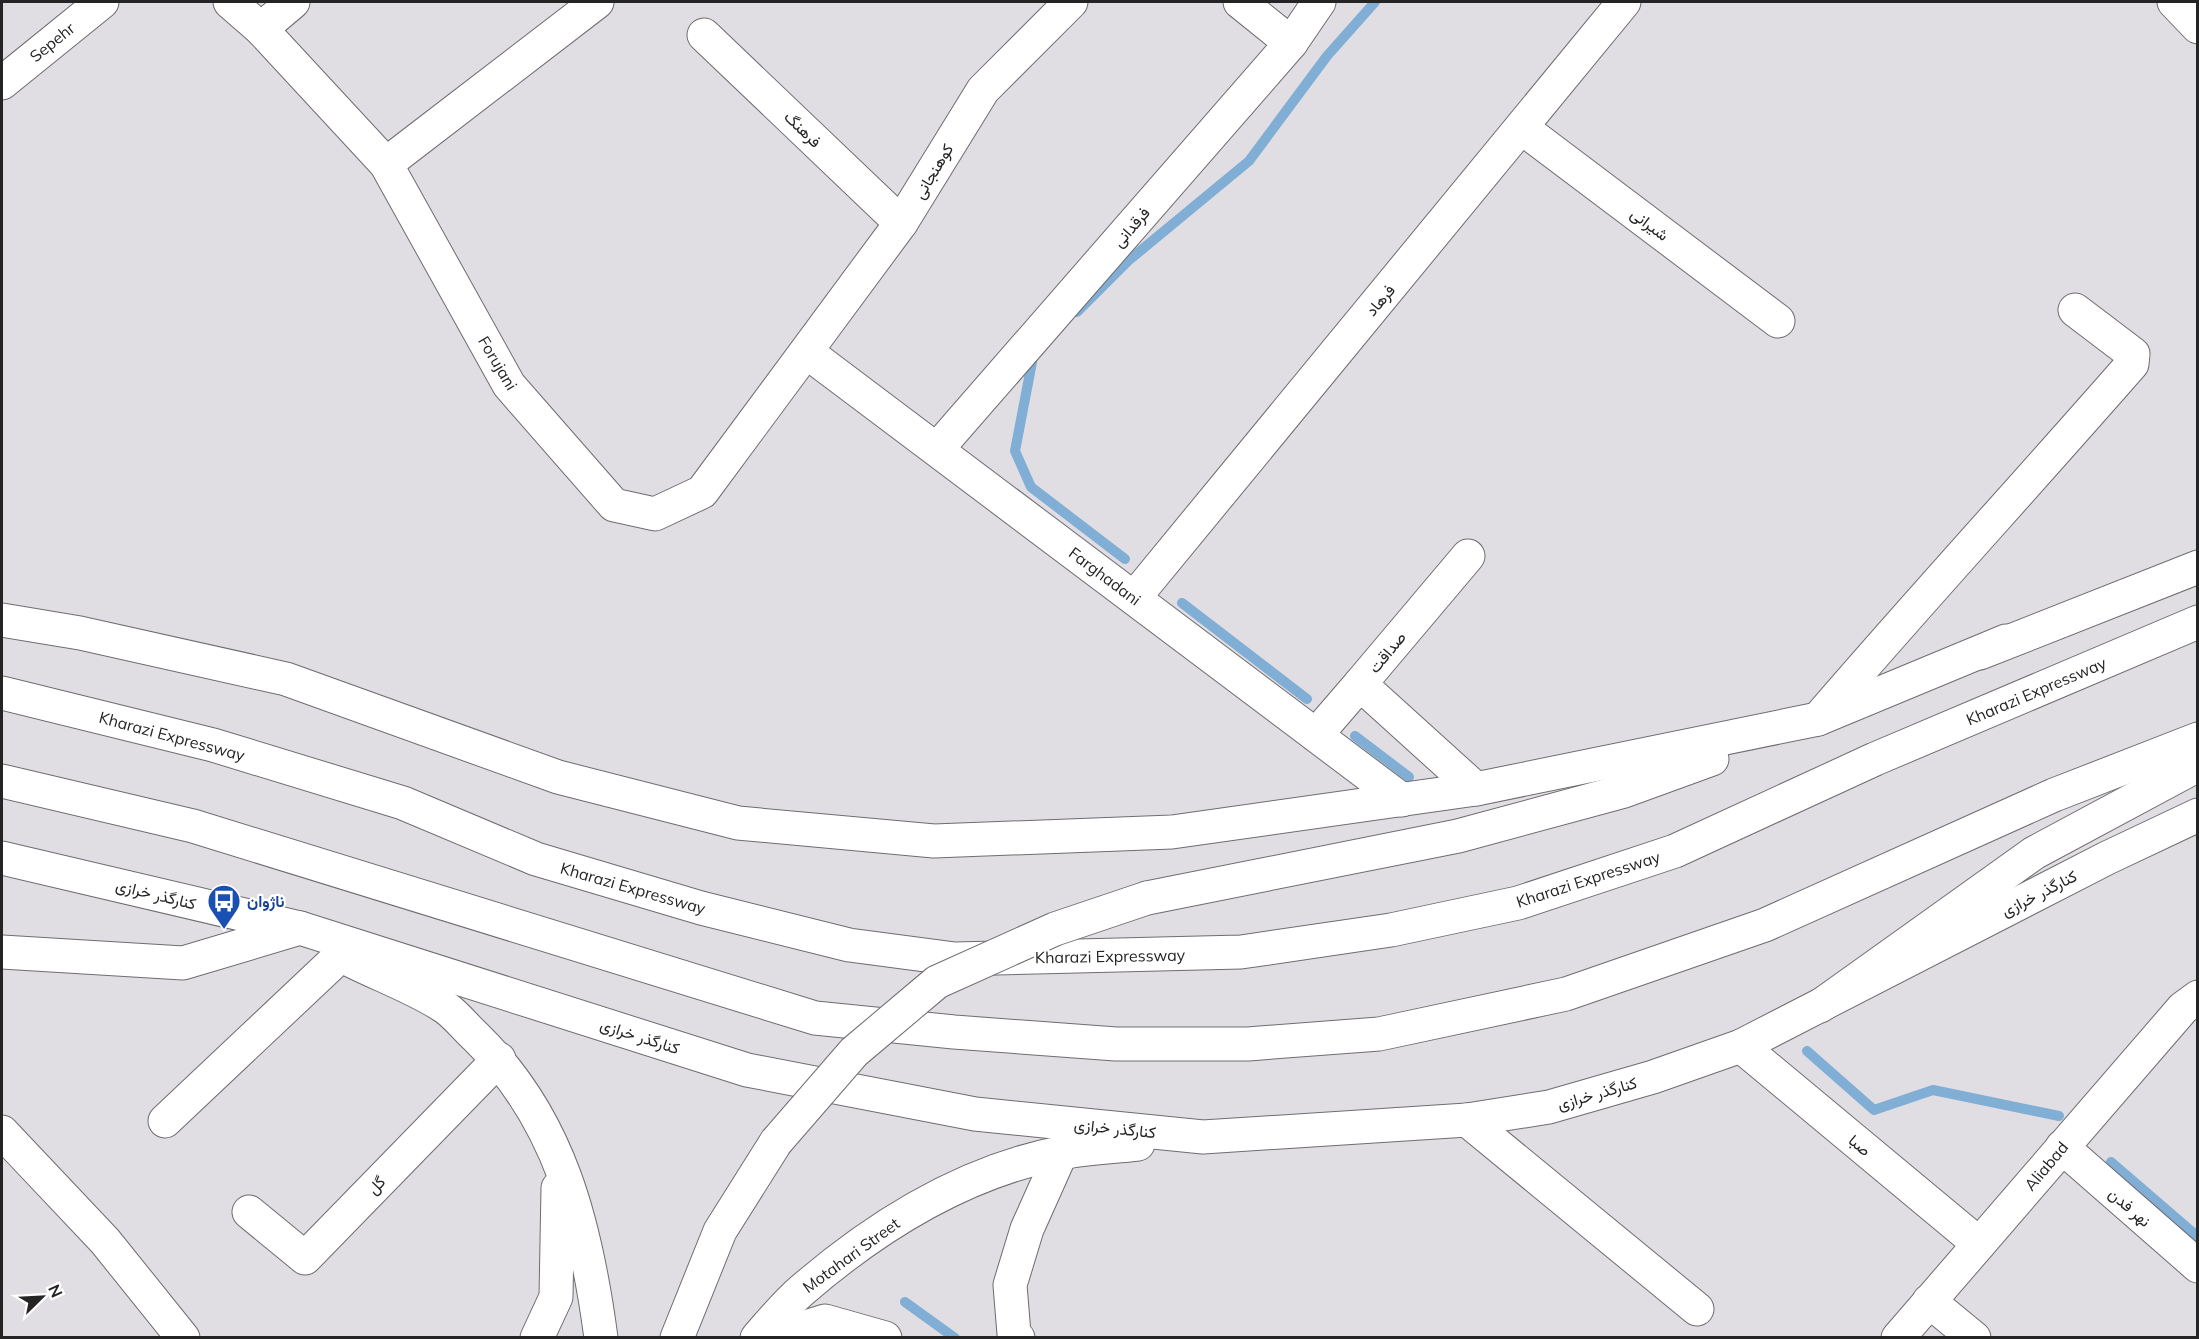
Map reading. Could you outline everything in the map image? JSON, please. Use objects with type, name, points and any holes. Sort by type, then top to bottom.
[{"type":"main road","name":"Sepehr","points":[[2,83],[102,2]]},
{"type":"main road","name":"Forujani","points":[[230,2],[261,29],[386,164],[509,385],[614,505],[655,514],[702,492],[808,352]]},
{"type":"main road","points":[[261,29],[293,2]]},
{"type":"main road","points":[[386,164],[597,2]]},
{"type":"main road","name":"کوهنجانی","points":[[808,352],[901,223],[983,90],[1071,2]]},
{"type":"main road","points":[[1240,2],[1290,43]]},
{"type":"main road","name":"فرقدانی","points":[[938,448],[1290,43],[1320,2]]},
{"type":"main road","name":"فرهاد","points":[[1134,598],[1624,2]]},
{"type":"main road","points":[[2174,2],[2198,27]]},
{"type":"main road","name":"فرهنگ","points":[[704,35],[901,223]]},
{"type":"main road","name":"شیرانی","points":[[1522,128],[1778,321]]},
{"type":"main road","points":[[2,620],[80,633],[286,679],[558,777],[738,823],[933,841],[1172,832],[1476,789],[1818,719],[2132,364],[2133,354],[2075,310]]},
{"type":"main road","name":"Farghadani","points":[[808,352],[1402,800]]},
{"type":"main road","name":"صداقت","points":[[1468,556],[1360,684],[1476,789]]},
{"type":"main road","points":[[1980,653],[2198,557]]},
{"type":"main road","points":[[677,1338],[720,1231],[776,1142],[854,1052],[937,982],[1055,929],[1147,898],[1480,830],[1624,791],[1818,719],[2198,567]]},
{"type":"main road","name":"Kharazi Expressway","points":[[2,693],[224,748],[403,803],[536,860],[701,908],[849,945],[955,959],[1241,952],[1391,930],[1518,903],[1675,851],[1875,759],[2198,622]]},
{"type":"main road","points":[[1316,735],[1360,684]]},
{"type":"main road","points":[[2,781],[193,826],[815,1018],[954,1032],[1116,1044],[1248,1044],[1379,1034],[1566,994],[1765,925],[2054,795],[2198,739]]},
{"type":"main road","points":[[1820,1006],[2034,853],[2198,765]]},
{"type":"main road","name":"کنارگذر خرازی","points":[[2,858],[300,928],[747,1070],[975,1114],[1203,1137],[1467,1120],[1549,1107],[1653,1077],[1742,1046],[2107,858],[2198,815]]},
{"type":"main road","points":[[2,956],[183,963],[300,928],[341,955],[447,1008],[499,1059],[534,1109],[558,1156],[591,1264],[601,1338]]},
{"type":"main road","points":[[165,1121],[341,955]]},
{"type":"main road","name":"Aliabad","points":[[1898,1338],[2183,1008],[2198,997]]},
{"type":"main road","name":"صبا","points":[[1742,1046],[1979,1244]]},
{"type":"main road","name":"گل","points":[[249,1212],[305,1258],[499,1059]]},
{"type":"main road","points":[[1467,1120],[1697,1310]]},
{"type":"main road","points":[[2,1132],[105,1241],[183,1338]]},
{"type":"main road","name":"Motahari Street","points":[[757,1338],[799,1292],[879,1230],[940,1195],[996,1170],[1060,1153],[1203,1137]]},
{"type":"main road","name":"نهر فدن","points":[[2062,1147],[2198,1266]]},
{"type":"main road","points":[[1018,1338],[1014,1334],[1010,1285],[1027,1229],[1060,1153]]},
{"type":"main road","points":[[537,1338],[556,1297],[558,1156]]},
{"type":"main road","points":[[1929,1301],[1974,1338]]},
{"type":"main road","points":[[771,1338],[825,1321],[885,1338]]},
{"type":"waterway","points":[[1077,312],[1128,261],[1249,161],[1327,56],[1375,2]]},
{"type":"waterway","points":[[1033,357],[1015,451],[1031,487],[1125,559]]},
{"type":"waterway","points":[[1182,603],[1307,699]]},
{"type":"waterway","points":[[1355,736],[1409,777]]},
{"type":"waterway","points":[[1807,1051],[1874,1110],[1933,1090],[2059,1116]]},
{"type":"waterway","points":[[2111,1162],[2198,1237]]},
{"type":"waterway","points":[[905,1302],[955,1338]]},
{"type":"place","name":"ناژوان","points":[[224,930]]}]
